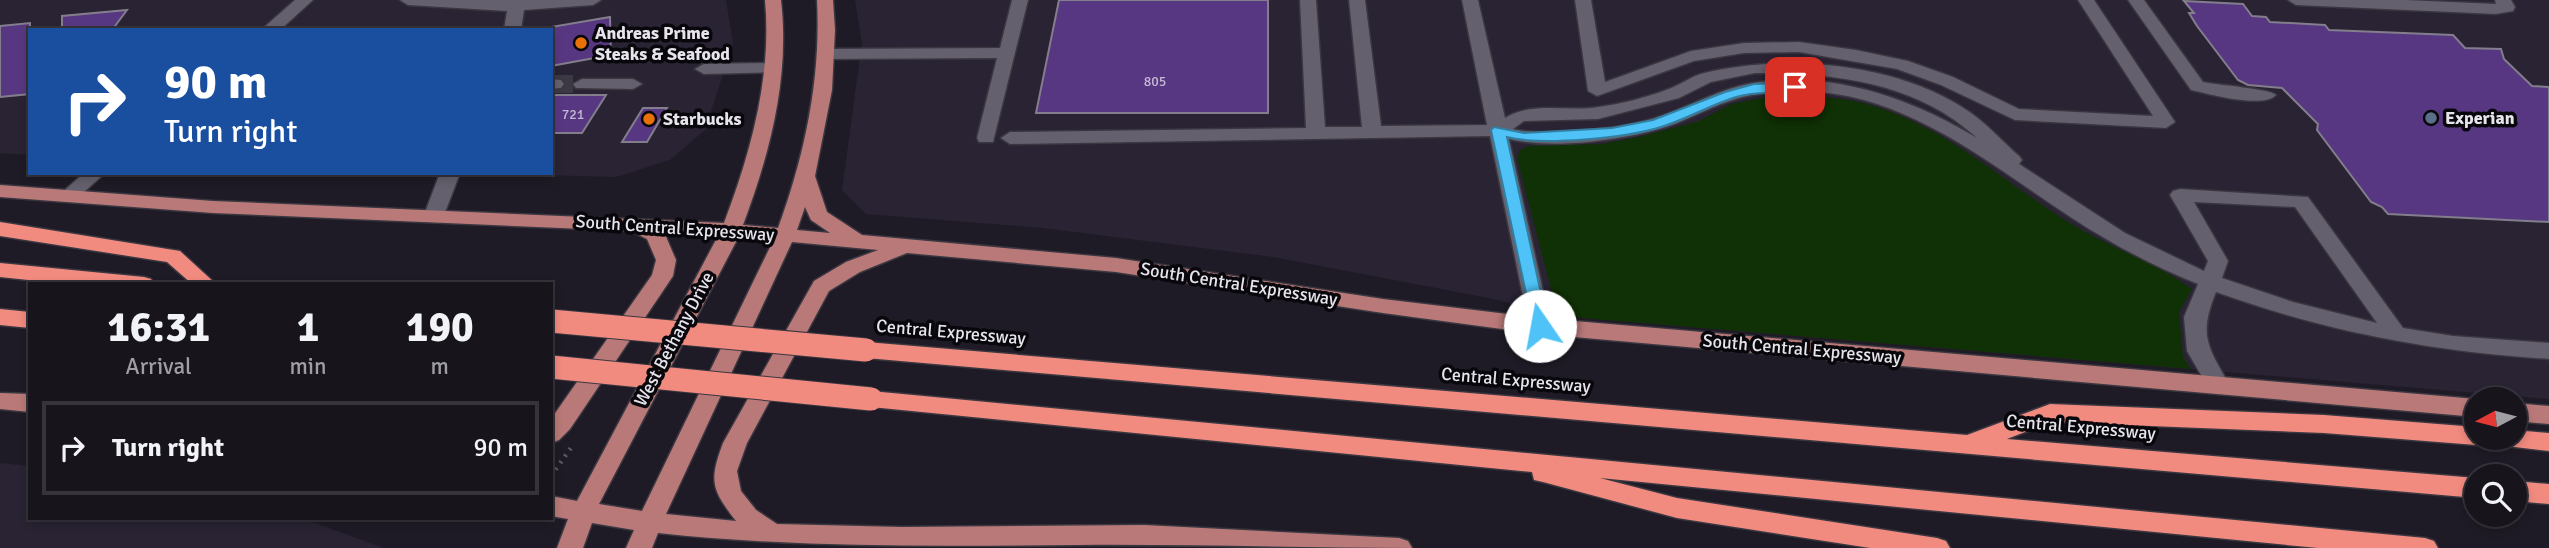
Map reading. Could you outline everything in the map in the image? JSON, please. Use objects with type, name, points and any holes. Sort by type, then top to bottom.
[{"type":"highway","points":[[0,229],[173,256],[203,282]]},
{"type":"highway","points":[[0,270],[123,282]]},
{"type":"highway","points":[[0,317],[28,320]]},
{"type":"highway","name":"Central Expressway","points":[[553,321],[2464,487]]},
{"type":"highway","points":[[553,366],[2425,548]]},
{"type":"highway","points":[[1971,443],[2050,413],[2324,424],[2464,435]]},
{"type":"highway","points":[[2527,440],[2549,442]]},
{"type":"highway","points":[[1477,456],[1677,508],[1937,548]]},
{"type":"highway","points":[[2527,492],[2549,494]]},
{"type":"main road","name":"West Bethany Drive","points":[[570,548],[583,512],[731,231],[754,165],[772,68],[776,17],[773,0]]},
{"type":"main road","points":[[639,548],[647,523],[785,236],[806,176],[821,102],[826,54],[825,0]]},
{"type":"main road","points":[[806,176],[818,215],[860,243]]},
{"type":"main road","name":"South Central Expressway","points":[[0,191],[213,207],[631,223],[731,231],[1116,265],[1409,310],[1540,326],[2464,407]]},
{"type":"main road","points":[[553,432],[562,423],[662,276],[666,260],[656,234],[631,223]]},
{"type":"main road","points":[[772,534],[747,517],[729,494],[725,471],[735,443],[821,286],[853,267],[908,247]]},
{"type":"main road","points":[[0,401],[28,403]]},
{"type":"main road","points":[[2527,413],[2549,415]]},
{"type":"main road","points":[[553,506],[647,523],[772,534],[868,537],[1145,535],[1399,548]]},
{"type":"street","points":[[271,28],[305,0]]},
{"type":"street","points":[[408,0],[516,3],[593,0]]},
{"type":"street","points":[[986,138],[1020,0]]},
{"type":"street","points":[[1308,0],[1317,134]]},
{"type":"street","points":[[1357,0],[1372,133]]},
{"type":"street","points":[[1470,0],[1540,326]]},
{"type":"street","points":[[1583,0],[1597,91],[1633,80],[1674,61],[1744,48],[1799,47],[1902,65],[1959,86],[2015,114],[2166,122],[2086,0]]},
{"type":"street","points":[[2136,0],[2197,86],[2235,94],[2267,96]]},
{"type":"street","points":[[2296,0],[2496,9],[2507,6],[2503,0]]},
{"type":"street","points":[[512,28],[516,3]]},
{"type":"street","points":[[1744,48],[1766,88]]},
{"type":"street","points":[[826,54],[1006,53]]},
{"type":"street","points":[[704,69],[772,68]]},
{"type":"street","points":[[1499,130],[1520,116],[1598,113],[1618,109],[1673,94],[1706,78],[1755,68],[1839,71],[1884,81],[1930,98],[1965,117],[1997,144],[2028,177]]},
{"type":"street","points":[[582,84],[633,84]]},
{"type":"street","points":[[1010,138],[1499,130],[1524,137],[1612,132],[1656,124],[1729,94],[1766,88],[1831,88],[1908,109],[1951,131],[2028,177],[2077,212],[2158,258],[2210,279],[2347,325],[2423,340],[2549,351]]},
{"type":"street","points":[[1618,109],[1634,128]]},
{"type":"street","points":[[67,197],[94,175]]},
{"type":"street","points":[[434,215],[449,175]]},
{"type":"street","points":[[2219,386],[2198,351],[2195,317],[2218,261],[2180,195],[2301,201],[2396,334]]},
{"type":"shaded area","points":[[0,0],[726,0],[733,43],[705,130],[670,160],[616,177],[536,175],[553,175],[553,28],[28,28],[28,155],[0,153]]},
{"type":"shaded area","points":[[855,0],[2549,0],[2549,399],[2527,397],[2527,387],[2464,387],[2464,392],[1558,316],[1494,299],[1273,257],[1043,228],[866,214],[842,190],[862,43]]},
{"type":"shaded area","points":[[0,463],[28,466],[28,520],[307,520],[384,548],[0,548]]},
{"type":"green space","points":[[1778,95],[1863,103],[1923,126],[2083,231],[2179,280],[2192,289],[2179,312],[2183,357],[2191,369],[1558,316],[1517,158],[1520,150],[1529,146],[1602,144],[1639,137],[1699,121],[1731,104]]},
{"type":"building","points":[[1059,0],[1268,0],[1268,113],[1036,113]]},
{"type":"building","name":"Experian","points":[[2184,1],[2243,4],[2252,16],[2266,17],[2270,22],[2325,25],[2329,30],[2453,35],[2465,48],[2501,49],[2504,59],[2532,86],[2549,87],[2549,222],[2388,214],[2382,207],[2371,202],[2317,130],[2318,124],[2282,88],[2248,85],[2238,80],[2197,26],[2189,13],[2194,13]]},
{"type":"building","points":[[127,10],[114,28],[62,28],[62,16]]},
{"type":"building","name":"Andreas Prime Steaks & Seafood","points":[[610,17],[611,55],[553,66],[551,27]]},
{"type":"building","points":[[30,23],[28,94],[0,97],[0,26]]},
{"type":"building","points":[[553,95],[606,95],[582,133],[553,133]]},
{"type":"building","name":"Starbucks","points":[[643,108],[667,108],[647,142],[622,142]]},
{"type":"tunnel","points":[[555,84],[582,84]]},
{"type":"place","name":"Andreas Prime Steaks & Seafood","points":[[581,43]]},
{"type":"place","name":"Experian","points":[[2431,118]]},
{"type":"place","name":"Starbucks","points":[[649,119]]},
{"type":"route","points":[[1540,326],[1499,130],[1524,137],[1612,132],[1656,124],[1729,94],[1754,88],[1795,87]]}]
